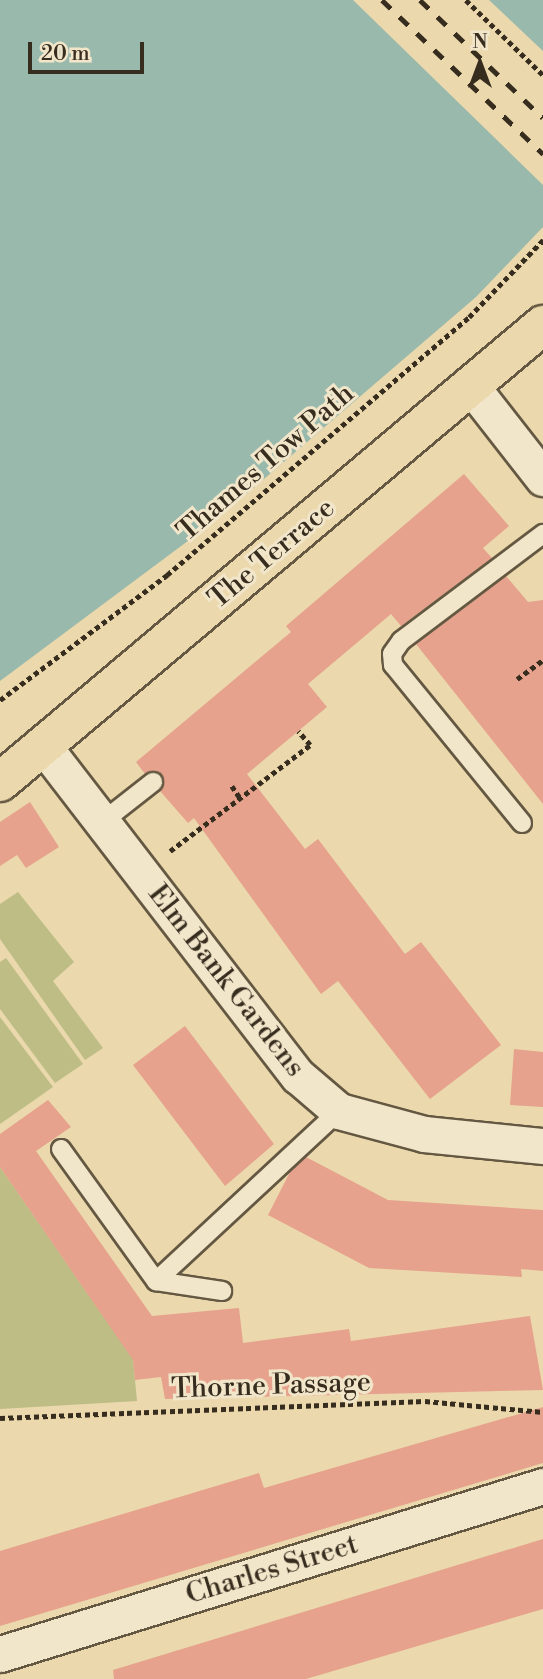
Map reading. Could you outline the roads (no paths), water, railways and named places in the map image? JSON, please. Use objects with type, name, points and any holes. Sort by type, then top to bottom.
[{"type":"main road","name":"The Terrace","points":[[0,782],[45,748],[543,325]]},
{"type":"street","points":[[471,386],[543,478]]},
{"type":"street","name":"Elm Bank Gardens","points":[[45,748],[298,1076],[339,1111],[424,1134],[543,1146]]},
{"type":"street","name":"Charles Street","points":[[0,1654],[543,1486]]},
{"type":"lane","points":[[522,823],[393,665],[393,654],[401,641],[543,534]]},
{"type":"lane","points":[[102,822],[153,782]]},
{"type":"lane","points":[[156,1281],[339,1111]]},
{"type":"lane","points":[[61,1149],[156,1281],[222,1291]]},
{"type":"railway","points":[[382,0],[543,154]]},
{"type":"railway","points":[[420,0],[543,118]]}]
